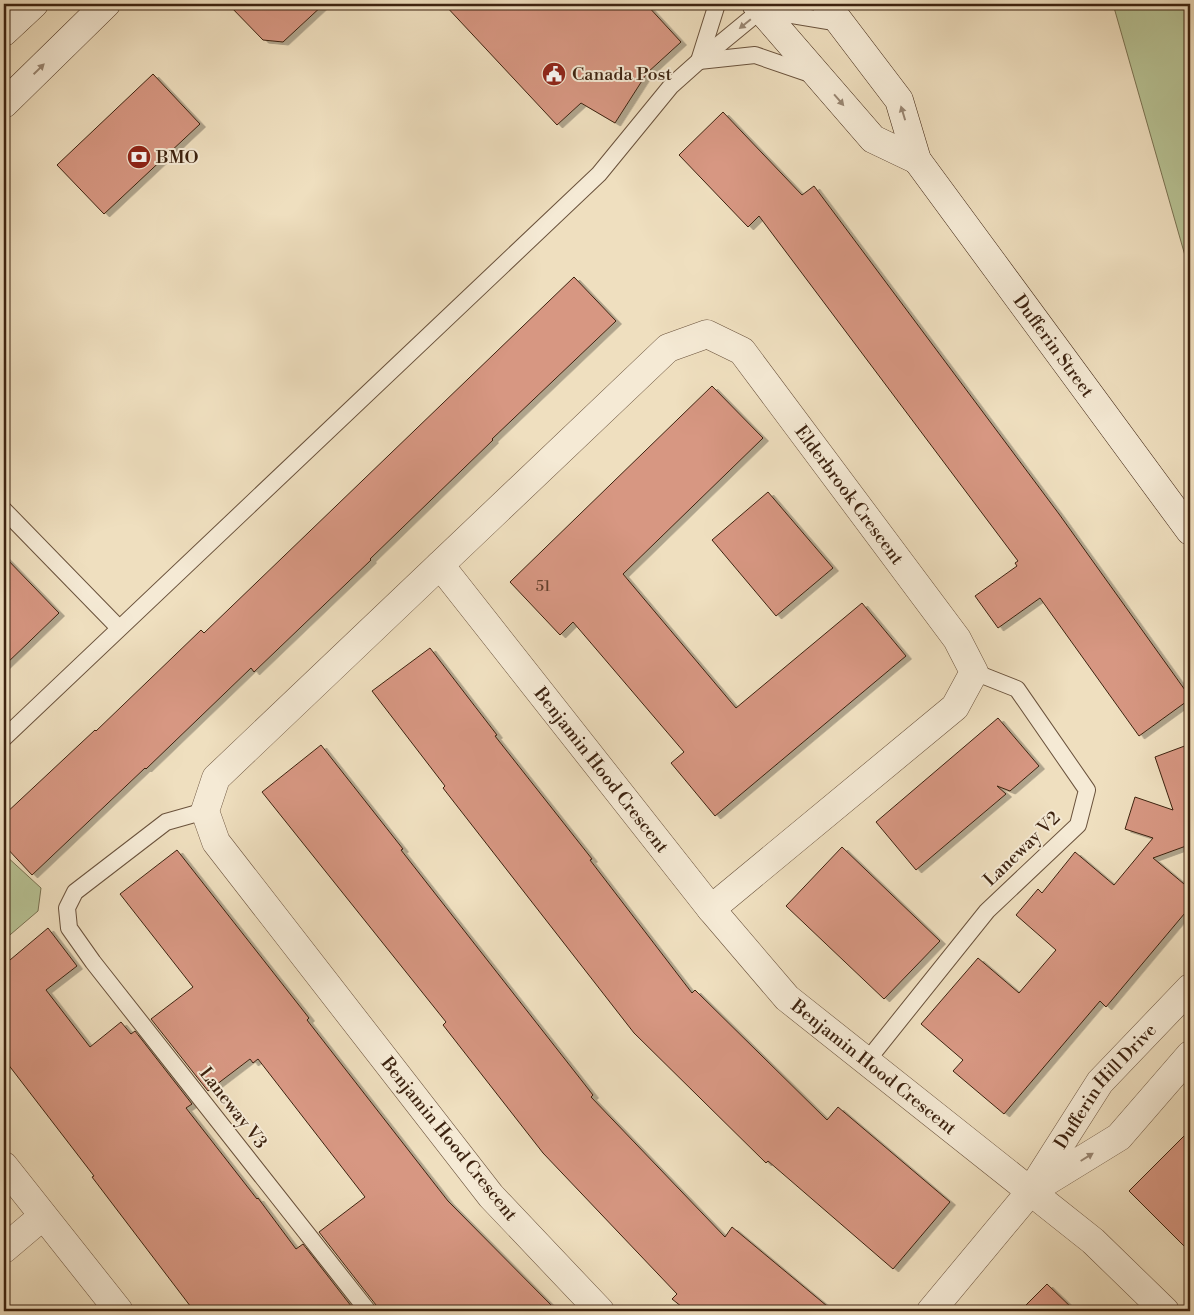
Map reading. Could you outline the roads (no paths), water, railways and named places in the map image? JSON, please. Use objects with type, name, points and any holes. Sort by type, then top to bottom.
[{"type":"street","points":[[4,32],[34,4]]},
{"type":"street","points":[[4,104],[106,4]]},
{"type":"street","name":"Dufferin Street","points":[[759,7],[873,139],[917,160]]},
{"type":"street","name":"Dufferin Street","points":[[833,13],[899,100],[917,160],[1190,531]]},
{"type":"street","name":"Elderbrook Crescent","points":[[440,565],[668,348],[707,334],[742,351],[957,639],[974,672]]},
{"type":"street","points":[[205,811],[216,778],[440,565]]},
{"type":"street","name":"Benjamin Hood Crescent","points":[[440,565],[711,908],[787,998],[1093,1241],[1165,1311]]},
{"type":"street","points":[[711,908],[955,707],[974,672]]},
{"type":"street","name":"Benjamin Hood Crescent","points":[[205,811],[216,842],[491,1196],[600,1311]]},
{"type":"street","name":"Dufferin Hill Drive","points":[[931,1311],[1030,1192],[1100,1082],[1190,988]]},
{"type":"street","name":"Dufferin Hill Drive","points":[[1030,1192],[1119,1136],[1190,1056]]},
{"type":"street","points":[[4,1166],[119,1311]]},
{"type":"street","points":[[4,1249],[43,1216]]},
{"type":"lane","points":[[699,61],[717,4]]},
{"type":"lane","points":[[4,738],[599,174],[671,86],[759,7],[833,13]]},
{"type":"lane","points":[[699,61],[755,55],[820,78]]},
{"type":"lane","points":[[4,510],[119,628]]},
{"type":"lane","name":"Laneway V2","points":[[866,1062],[987,911],[1078,825],[1087,790],[1017,689],[974,672]]},
{"type":"lane","name":"Laneway V3","points":[[205,811],[166,822],[75,892],[67,908],[69,928],[99,970],[368,1311]]},
{"type":"place","name":"Canada Post","points":[[554,74]]},
{"type":"place","name":"BMO","points":[[139,157]]}]
